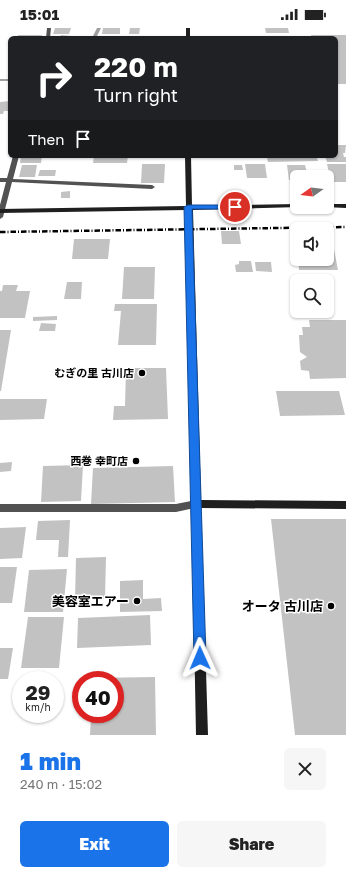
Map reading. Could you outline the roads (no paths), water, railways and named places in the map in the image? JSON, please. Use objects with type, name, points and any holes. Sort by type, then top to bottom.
[{"type":"street","points":[[16,158],[0,213],[188,207],[290,206]]},
{"type":"street","points":[[188,158],[202,735]]},
{"type":"street","points":[[0,180],[152,186]]},
{"type":"street","points":[[334,206],[346,206]]},
{"type":"street","points":[[0,508],[176,508],[196,504],[346,505]]},
{"type":"waterway","points":[[95,36],[99,28]]},
{"type":"waterway","points":[[0,80],[8,80]]},
{"type":"railway","points":[[0,232],[346,227]]},
{"type":"place","name":"むぎの里 古川店","points":[[142,373]]},
{"type":"place","name":"西巻 幸町店","points":[[136,461]]},
{"type":"place","name":"美容室エアー","points":[[137,601]]},
{"type":"place","name":"オータ 古川店","points":[[331,606]]}]
